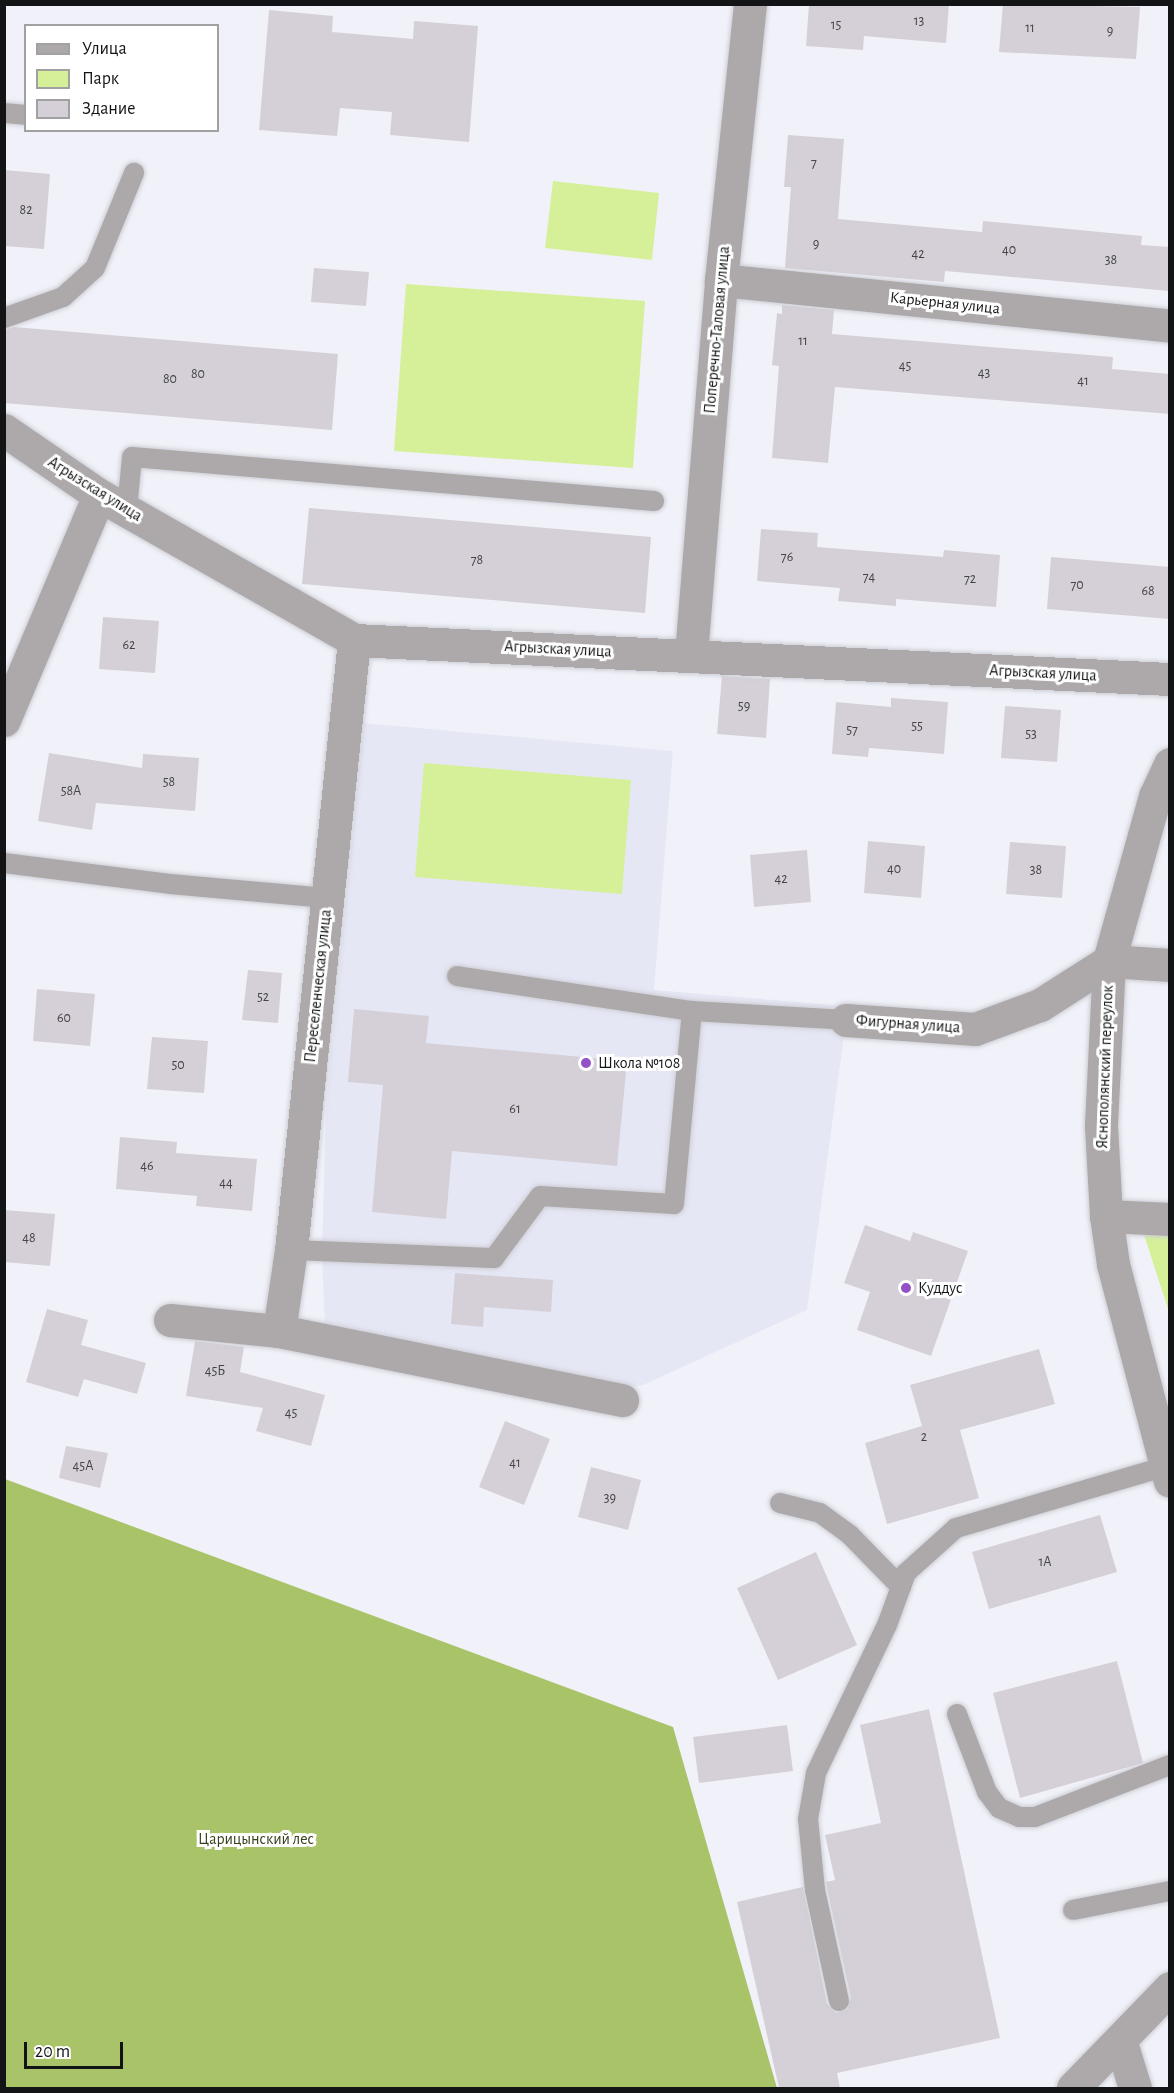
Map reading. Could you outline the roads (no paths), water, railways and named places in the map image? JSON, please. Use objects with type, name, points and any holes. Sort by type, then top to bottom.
[{"type":"street","name":"Поперечно-Таловая улица","points":[[691,655],[721,280],[750,4]]},
{"type":"street","name":"Карьерная улица","points":[[721,280],[1170,326]]},
{"type":"street","name":"Агрызская улица","points":[[4,430],[113,502],[354,640],[1170,679]]},
{"type":"street","points":[[4,720],[113,502]]},
{"type":"street","name":"Переселенческая улица","points":[[279,1331],[291,1250],[354,640]]},
{"type":"street","name":"Яснополянский переулок","points":[[1168,1473],[1155,1360],[1113,1264],[1106,1216],[1101,1126],[1109,961],[1155,796],[1170,764]]},
{"type":"street","points":[[1109,961],[1170,965]]},
{"type":"street","name":"Фигурная улица","points":[[846,1020],[975,1029],[1040,1005],[1109,961]]},
{"type":"street","points":[[1106,1216],[1170,1220]]},
{"type":"street","points":[[170,1320],[279,1331],[622,1400]]},
{"type":"street","points":[[1072,2088],[1121,2043],[1170,1988]]},
{"type":"street","points":[[1121,2043],[1135,2088]]},
{"type":"lane","points":[[4,114],[24,115]]},
{"type":"lane","points":[[4,318],[63,297],[95,268],[134,172]]},
{"type":"lane","points":[[113,502],[132,457],[654,501]]},
{"type":"lane","points":[[4,863],[170,884],[326,898]]},
{"type":"lane","points":[[458,976],[692,1011],[846,1020]]},
{"type":"lane","points":[[291,1250],[494,1258],[540,1196],[674,1204],[692,1011]]},
{"type":"lane","points":[[839,2001],[815,1890],[808,1819],[816,1773],[906,1573],[956,1528],[1168,1473]]},
{"type":"lane","points":[[780,1503],[820,1513],[850,1535],[901,1587]]},
{"type":"lane","points":[[957,1714],[987,1792],[999,1809],[1019,1817],[1035,1817],[1170,1765]]},
{"type":"lane","points":[[1073,1910],[1170,1891]]},
{"type":"place","name":"Школа №108","points":[[586,1063]]},
{"type":"place","name":"Куддус","points":[[906,1288]]},
{"type":"park label","name":"Царицынский лес","points":[[256,1839]]}]
